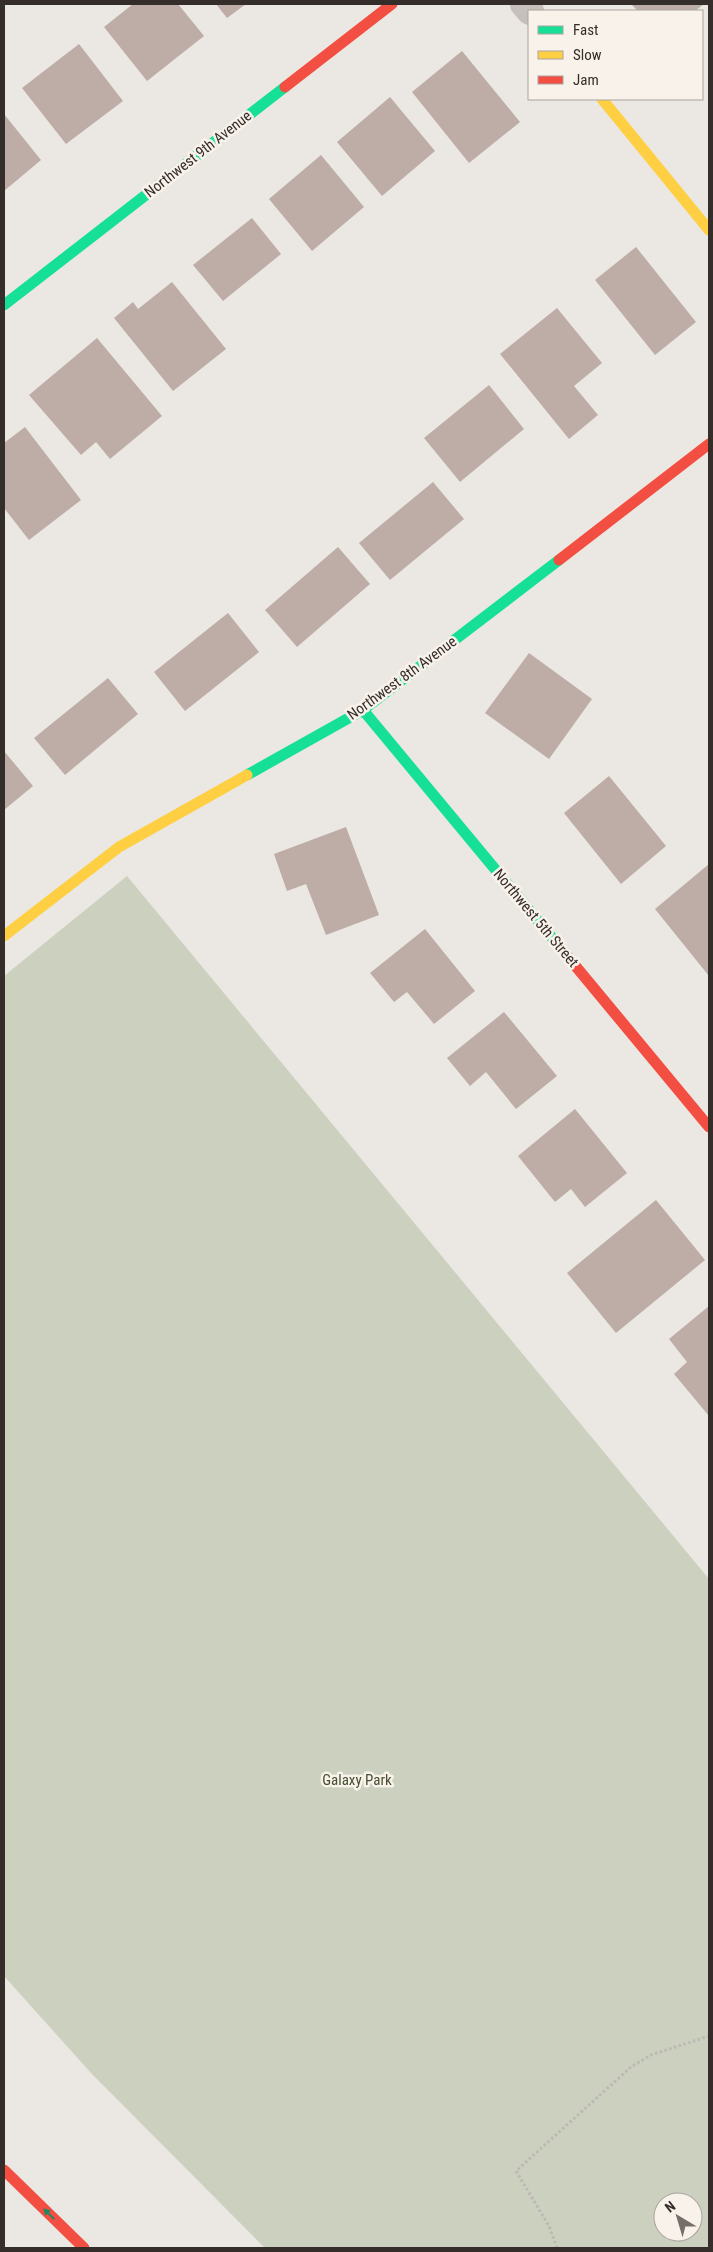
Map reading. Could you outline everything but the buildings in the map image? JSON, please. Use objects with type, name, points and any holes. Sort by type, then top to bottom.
[{"type":"main road","name":"Northwest 9th Avenue","points":[[4,305],[392,4]]},
{"type":"main road","points":[[603,100],[709,230]]},
{"type":"main road","name":"Northwest 8th Avenue","points":[[4,936],[119,847],[363,710],[709,444]]},
{"type":"main road","name":"Northwest 5th Street","points":[[363,710],[709,1127]]},
{"type":"main road","points":[[4,2170],[84,2248]]},
{"type":"path","points":[[557,2248],[549,2226],[516,2171],[631,2067],[651,2055],[709,2036]]},
{"type":"green space","name":"Galaxy Park","points":[[127,876],[709,1579],[709,2248],[265,2248],[91,2073],[4,1976],[4,976]]},
{"type":"traffic: fast","points":[[4,305],[285,87]]},
{"type":"traffic: fast","points":[[247,775],[363,710],[559,560]]},
{"type":"traffic: fast","points":[[363,710],[568,957]]},
{"type":"traffic: slow","points":[[603,100],[709,230]]},
{"type":"traffic: slow","points":[[4,936],[119,847],[247,775]]},
{"type":"traffic: jam","points":[[285,87],[392,4]]},
{"type":"traffic: jam","points":[[559,560],[709,444]]},
{"type":"traffic: jam","points":[[568,957],[709,1127]]},
{"type":"traffic: jam","points":[[4,2170],[84,2248]]}]
